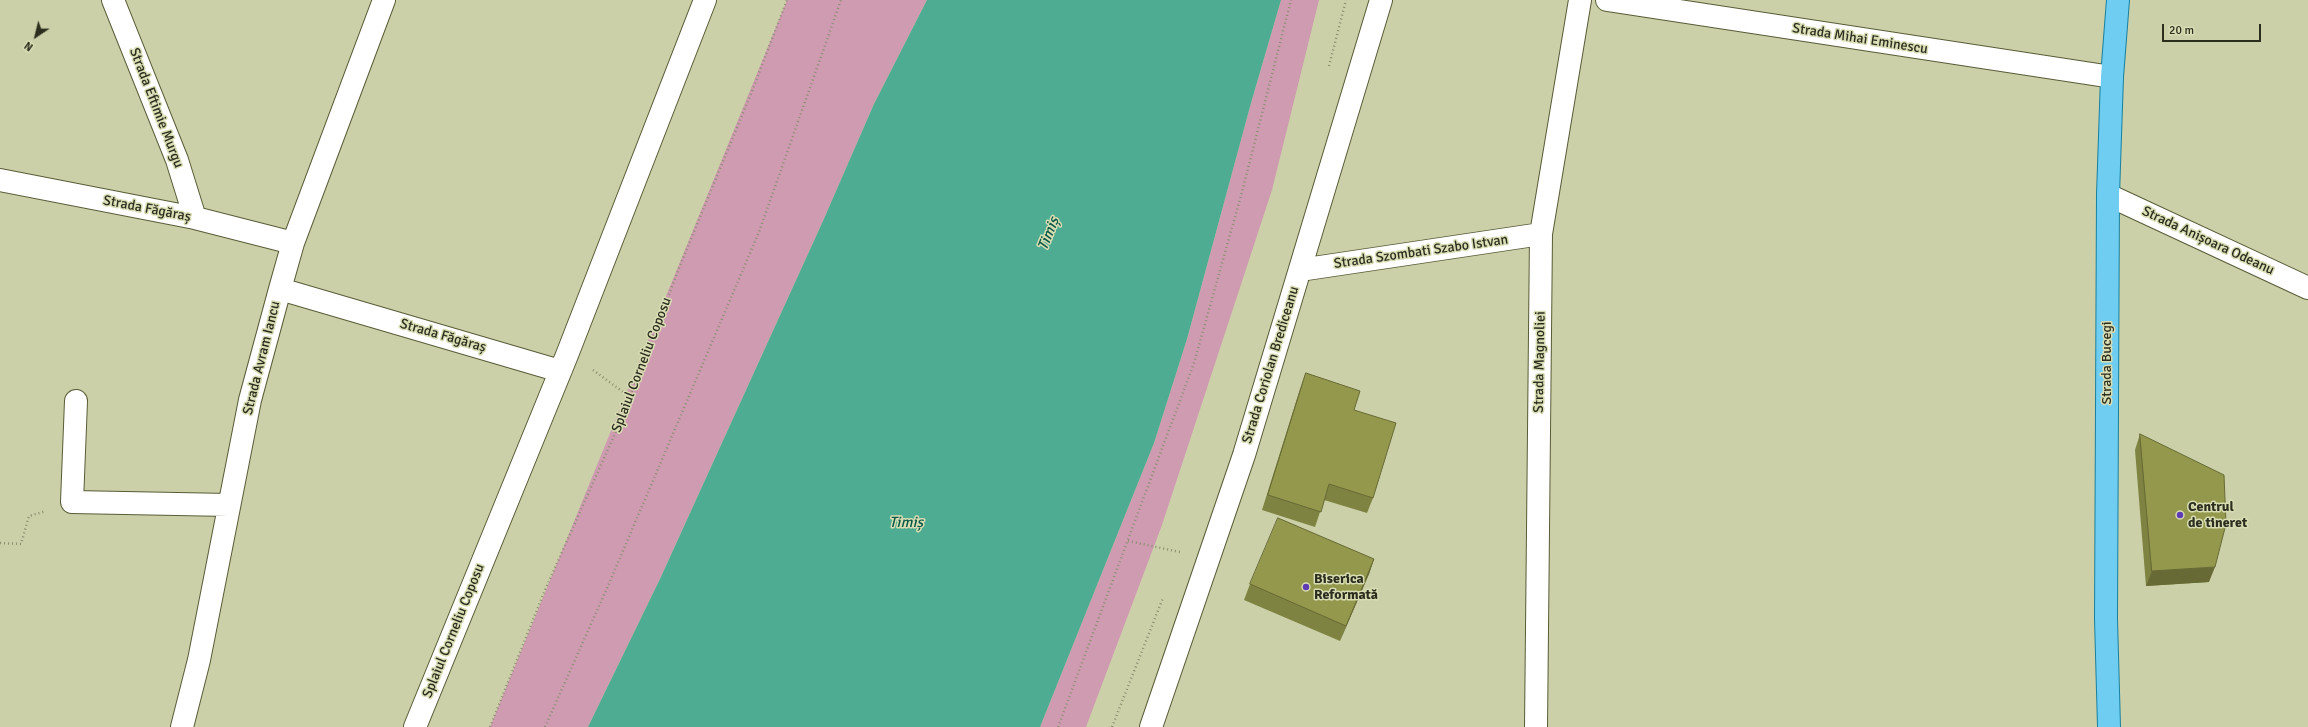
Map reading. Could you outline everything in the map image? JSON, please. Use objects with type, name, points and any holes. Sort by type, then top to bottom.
[{"type":"main road","name":"Strada Bucegi","points":[[2109,727],[2106,619],[2108,195],[2112,77],[2118,0]]},
{"type":"street","name":"Strada Eftimie Murgu","points":[[113,0],[177,160],[195,218]]},
{"type":"street","name":"Strada Avram Iancu","points":[[182,727],[199,660],[252,394],[293,242],[384,0]]},
{"type":"street","name":"Splaiul Corneliu Coposu","points":[[415,727],[560,371],[706,0]]},
{"type":"street","name":"Strada Coriolan Brediceanu","points":[[1151,727],[1206,560],[1244,455],[1381,0]]},
{"type":"street","name":"Strada Magnoliei","points":[[1536,727],[1541,234],[1580,0]]},
{"type":"street","name":"Strada Mihai Eminescu","points":[[1607,0],[2112,77]]},
{"type":"street","name":"Strada Făgăraș","points":[[0,180],[195,218],[293,242]]},
{"type":"street","name":"Strada Anișoara Odeanu","points":[[2108,195],[2308,288]]},
{"type":"street","name":"Strada Szombati Szabo Istvan","points":[[1300,270],[1541,234]]},
{"type":"street","name":"Strada Făgăraș","points":[[280,289],[560,371]]},
{"type":"street","points":[[76,401],[72,502],[229,505]]},
{"type":"path","name":"Splaiul Corneliu Coposu","points":[[490,727],[545,590],[630,397],[679,268],[787,0]]},
{"type":"path","points":[[545,727],[608,586],[759,232],[841,0]]},
{"type":"path","points":[[1058,727],[1194,363],[1242,192],[1291,0]]},
{"type":"path","points":[[593,370],[630,397]]},
{"type":"path","points":[[0,543],[21,544],[29,516],[72,502]]},
{"type":"path","points":[[1128,541],[1181,552],[1206,560]]},
{"type":"shaded area","points":[[787,0],[927,0],[874,104],[823,221],[660,579],[588,727],[490,727]]},
{"type":"shaded area","points":[[1281,0],[1319,0],[1272,190],[1162,525],[1086,727],[1040,727],[1154,443],[1187,339],[1251,103]]},
{"type":"water","name":"Timiș","points":[[927,0],[1281,0],[1251,103],[1187,339],[1154,443],[1040,727],[588,727],[660,579],[823,221],[874,104]]},
{"type":"building","points":[[1306,373],[1360,391],[1354,410],[1396,423],[1373,498],[1329,484],[1321,512],[1268,495]]},
{"type":"building","name":"Centrul de tineret","points":[[2140,434],[2224,475],[2226,524],[2215,567],[2152,571]]},
{"type":"building","name":"Biserica Reformată","points":[[1278,518],[1374,559],[1346,626],[1250,584]]},
{"type":"place","name":"Centrul de tineret","points":[[2180,515]]},
{"type":"place","name":"Biserica Reformată","points":[[1306,587]]}]
